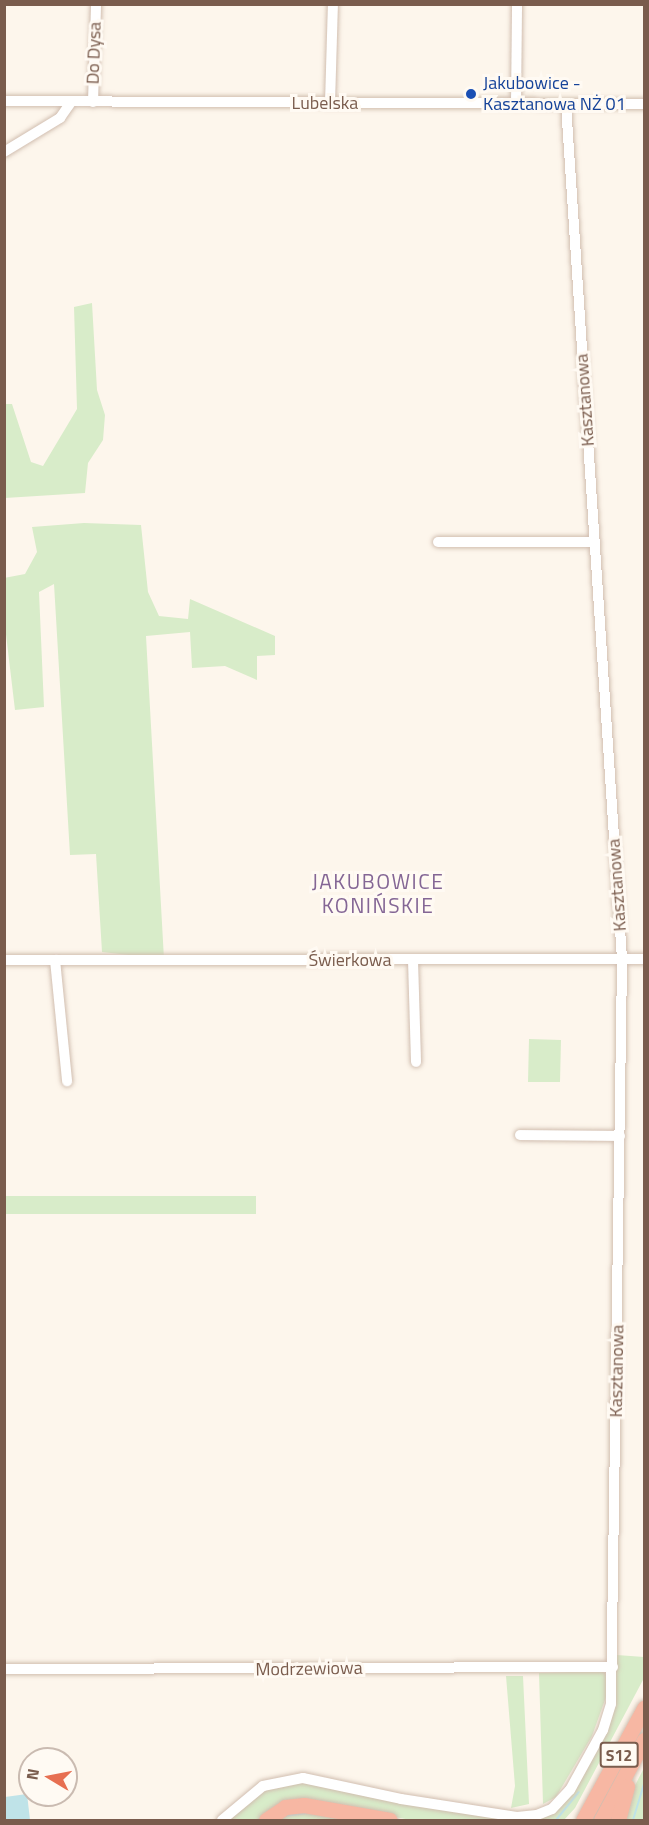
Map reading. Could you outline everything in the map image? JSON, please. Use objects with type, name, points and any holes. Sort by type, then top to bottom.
[{"type":"highway","name":"S12","points":[[584,1821],[645,1708]]},
{"type":"highway","name":"S12","points":[[601,1821],[645,1740]]},
{"type":"highway","points":[[618,1821],[634,1759]]},
{"type":"highway","points":[[575,1821],[594,1801]]},
{"type":"highway","points":[[266,1821],[285,1807],[304,1805],[390,1821]]},
{"type":"street","name":"Do Dysa","points":[[93,102],[96,4]]},
{"type":"street","points":[[330,103],[333,4]]},
{"type":"street","points":[[516,104],[517,4]]},
{"type":"street","name":"Lubelska","points":[[4,101],[645,104]]},
{"type":"street","points":[[4,152],[60,118],[71,102]]},
{"type":"street","name":"Kasztanowa","points":[[222,1821],[263,1786],[303,1778],[507,1815],[545,1813],[570,1790],[603,1730],[611,1704],[622,959],[566,104]]},
{"type":"street","points":[[438,542],[595,542]]},
{"type":"street","name":"Świerkowa","points":[[4,960],[645,959]]},
{"type":"street","points":[[55,960],[67,1081]]},
{"type":"street","points":[[413,960],[416,1062]]},
{"type":"street","points":[[520,1135],[620,1136]]},
{"type":"street","name":"Modrzewiowa","points":[[4,1669],[613,1667]]},
{"type":"green space","points":[[92,303],[97,390],[105,415],[103,440],[88,463],[85,493],[5,498],[5,404],[12,404],[31,462],[43,466],[77,409],[74,307]]},
{"type":"green space","points":[[84,523],[141,525],[148,592],[159,616],[188,619],[190,599],[275,636],[275,655],[257,656],[257,680],[225,666],[192,668],[190,632],[146,636],[164,959],[102,952],[96,854],[70,855],[54,584],[39,592],[44,707],[15,710],[5,626],[4,578],[25,574],[37,552],[32,527]]},
{"type":"green space","points":[[529,1039],[561,1040],[560,1082],[528,1082]]},
{"type":"green space","points":[[5,1196],[256,1196],[256,1214],[5,1214]]},
{"type":"green space","points":[[617,1655],[644,1657],[644,1678],[575,1808],[564,1820],[530,1820],[560,1808],[576,1789],[614,1711]]},
{"type":"green space","points":[[603,1671],[608,1677],[606,1697],[592,1736],[556,1797],[543,1804],[539,1673]]},
{"type":"green space","points":[[506,1676],[523,1676],[529,1804],[511,1808],[515,1786]]},
{"type":"green space","points":[[644,1768],[644,1820],[624,1820],[629,1797]]},
{"type":"green space","points":[[303,1781],[518,1820],[411,1820],[313,1802],[260,1820],[229,1820],[263,1791]]},
{"type":"green space","points":[[296,1809],[372,1820],[271,1820]]},
{"type":"water","points":[[18,1795],[18,1807],[28,1807],[30,1820],[5,1820],[5,1797]]},
{"type":"waterway","points":[[633,1820],[644,1784]]},
{"type":"waterway","points":[[556,1820],[579,1792]]},
{"type":"waterway","points":[[284,1816],[308,1813]]},
{"type":"place","name":"Jakubowice - Kasztanowa NŻ 01","points":[[471,94]]},
{"type":"district","name":"JAKUBOWICE KONIŃSKIE","points":[[378,893]]}]
